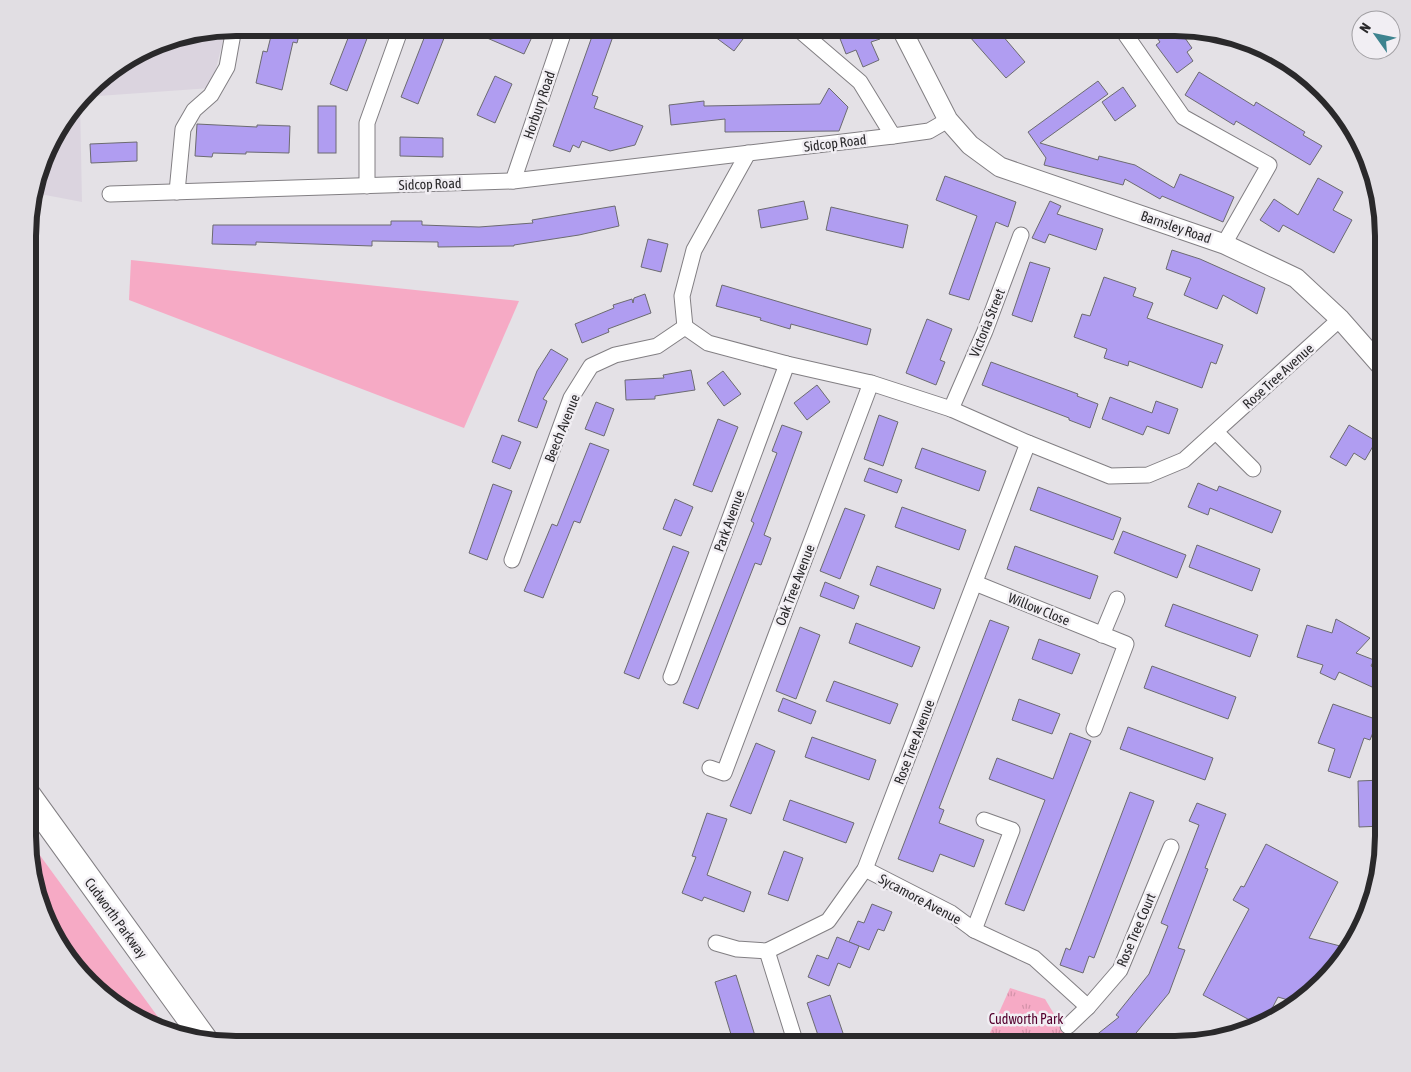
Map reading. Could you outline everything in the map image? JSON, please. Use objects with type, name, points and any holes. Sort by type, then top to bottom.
[{"type":"highway","name":"Cudworth Parkway","points":[[36,806],[199,1032]]},
{"type":"street","points":[[176,192],[183,129],[194,110],[211,95],[227,67],[233,36]]},
{"type":"street","points":[[367,186],[367,123],[382,75],[398,36]]},
{"type":"street","name":"Horbury Road","points":[[513,182],[562,36]]},
{"type":"street","points":[[807,36],[860,82],[893,136]]},
{"type":"street","name":"Barnsley Road","points":[[905,36],[948,120],[970,145],[1000,167],[1224,244],[1296,278],[1340,319],[1375,359]]},
{"type":"street","points":[[1126,36],[1183,117],[1270,165],[1224,244]]},
{"type":"street","name":"Sidcop Road","points":[[110,194],[513,182],[929,131],[948,120]]},
{"type":"street","points":[[748,153],[694,250],[682,296],[685,327],[708,343],[787,364],[871,383]]},
{"type":"street","name":"Victoria Street","points":[[951,409],[985,331],[1021,236]]},
{"type":"street","name":"Rose Tree Avenue","points":[[871,383],[951,409],[1028,444],[1110,476],[1148,475],[1184,460],[1340,319]]},
{"type":"street","name":"Beech Avenue","points":[[512,560],[572,398],[591,366],[615,355],[657,346],[685,327]]},
{"type":"street","name":"Park Avenue","points":[[671,677],[787,364]]},
{"type":"street","name":"Oak Tree Avenue","points":[[710,768],[724,773],[871,383]]},
{"type":"street","points":[[1216,432],[1253,469]]},
{"type":"street","name":"Rose Tree Avenue","points":[[767,951],[828,921],[864,869],[1028,444]]},
{"type":"street","name":"Willow Close","points":[[975,583],[1126,644],[1094,729]]},
{"type":"street","points":[[1102,635],[1117,599]]},
{"type":"street","name":"Sycamore Avenue","points":[[974,930],[1012,830],[984,820]]},
{"type":"street","name":"Rose Tree Court","points":[[1068,1026],[1088,1007],[1120,970],[1171,847]]},
{"type":"street","name":"Sycamore Avenue","points":[[864,869],[951,913],[974,930],[1034,958],[1088,1007]]},
{"type":"street","points":[[716,943],[737,948],[767,951],[794,1036]]},
{"type":"shaded area","points":[[224,37],[211,88],[94,96],[125,70],[160,51],[197,40]]},
{"type":"shaded area","points":[[80,111],[82,202],[41,194],[51,160],[63,136]]},
{"type":"green space","points":[[131,260],[519,301],[464,428],[129,300]]},
{"type":"green space","points":[[37,852],[161,1021],[136,1009],[114,994],[78,958],[63,936],[51,912],[40,875]]},
{"type":"green space","name":"Cudworth Park","points":[[1010,988],[1045,999],[1067,1036],[989,1036]]},
{"type":"building","points":[[271,36],[299,36],[297,43],[293,42],[282,90],[256,83],[263,51],[267,52]]},
{"type":"building","points":[[349,36],[368,36],[347,91],[330,84]]},
{"type":"building","points":[[425,36],[445,36],[418,104],[401,97]]},
{"type":"building","points":[[482,36],[532,37],[524,54]]},
{"type":"building","points":[[592,36],[613,36],[592,95],[598,97],[594,108],[643,126],[635,145],[610,151],[582,141],[579,148],[573,145],[570,152],[553,146]]},
{"type":"building","points":[[714,36],[745,36],[734,51]]},
{"type":"building","points":[[839,36],[879,36],[880,39],[871,42],[879,60],[863,67],[856,50],[846,54]]},
{"type":"building","points":[[969,36],[1003,36],[1025,62],[1006,78]]},
{"type":"building","points":[[1156,36],[1184,37],[1192,48],[1187,52],[1193,61],[1177,73],[1156,45],[1160,42]]},
{"type":"building","points":[[1199,72],[1254,106],[1256,102],[1305,132],[1303,135],[1322,146],[1310,165],[1236,121],[1234,125],[1185,95]]},
{"type":"building","points":[[495,76],[512,84],[495,123],[477,115]]},
{"type":"building","points":[[1098,81],[1108,94],[1040,143],[1098,160],[1099,156],[1135,165],[1174,188],[1180,174],[1225,193],[1234,197],[1223,222],[1162,196],[1160,199],[1125,179],[1123,185],[1044,165],[1046,158],[1028,132]]},
{"type":"building","points":[[1123,87],[1136,106],[1115,121],[1102,102]]},
{"type":"building","points":[[829,88],[848,107],[839,131],[725,132],[725,119],[671,125],[669,105],[704,101],[704,106],[820,104]]},
{"type":"building","points":[[318,106],[336,106],[336,153],[318,153]]},
{"type":"building","points":[[197,124],[257,127],[257,125],[290,126],[289,153],[213,153],[212,157],[195,156]]},
{"type":"building","points":[[400,137],[443,138],[443,157],[400,156]]},
{"type":"building","points":[[137,142],[137,161],[91,163],[90,144]]},
{"type":"building","points":[[945,176],[1016,202],[1008,227],[996,222],[969,300],[949,294],[977,216],[936,200]]},
{"type":"building","points":[[1318,178],[1343,192],[1333,210],[1352,220],[1334,253],[1283,225],[1279,232],[1260,220],[1274,199],[1298,215]]},
{"type":"building","points":[[804,201],[808,219],[761,228],[758,210]]},
{"type":"building","points":[[1050,201],[1061,206],[1057,214],[1103,229],[1096,250],[1049,234],[1045,243],[1032,238]]},
{"type":"building","points":[[615,206],[619,226],[514,246],[438,247],[438,242],[372,241],[372,246],[256,242],[256,245],[212,244],[213,225],[391,225],[391,221],[422,221],[422,225],[479,227],[533,223],[532,220]]},
{"type":"building","points":[[831,207],[908,225],[903,248],[826,230]]},
{"type":"building","points":[[648,239],[668,244],[661,272],[641,267]]},
{"type":"building","points":[[1172,250],[1200,259],[1265,288],[1257,314],[1223,295],[1217,309],[1184,295],[1191,278],[1166,269]]},
{"type":"building","points":[[1030,262],[1050,268],[1032,322],[1012,315]]},
{"type":"building","points":[[1104,277],[1136,288],[1133,296],[1153,303],[1147,318],[1223,345],[1216,364],[1211,362],[1202,388],[1129,361],[1128,366],[1104,358],[1107,349],[1074,337],[1082,314],[1090,316]]},
{"type":"building","points":[[722,285],[871,329],[867,345],[791,324],[790,329],[760,320],[761,318],[716,306]]},
{"type":"building","points":[[645,294],[651,313],[608,329],[609,332],[582,343],[575,324],[614,308],[613,305],[632,299],[633,303],[634,298]]},
{"type":"building","points":[[927,319],[952,329],[940,360],[945,362],[936,385],[906,373]]},
{"type":"building","points":[[551,349],[568,359],[543,399],[547,401],[537,428],[518,421],[537,371]]},
{"type":"building","points":[[991,362],[1078,394],[1077,396],[1098,404],[1090,428],[1069,420],[1069,418],[982,385]]},
{"type":"building","points":[[691,370],[695,390],[655,396],[655,399],[626,400],[625,380],[664,378],[663,375]]},
{"type":"building","points":[[723,371],[741,394],[724,406],[707,383]]},
{"type":"building","points":[[817,385],[830,402],[807,420],[794,403]]},
{"type":"building","points":[[1110,397],[1152,413],[1156,401],[1178,409],[1169,434],[1147,426],[1143,435],[1102,419]]},
{"type":"building","points":[[596,402],[614,409],[604,436],[585,429]]},
{"type":"building","points":[[879,415],[898,422],[883,466],[864,459]]},
{"type":"building","points":[[718,419],[738,427],[712,492],[693,485]]},
{"type":"building","points":[[782,425],[802,432],[764,535],[771,538],[761,565],[755,563],[698,709],[683,703],[754,523],[751,521],[777,453],[772,451]]},
{"type":"building","points":[[1349,425],[1375,440],[1365,460],[1354,453],[1346,466],[1330,457]]},
{"type":"building","points":[[502,435],[521,442],[510,469],[492,462]]},
{"type":"building","points":[[590,443],[609,450],[580,523],[574,521],[543,598],[524,591],[552,524],[557,526]]},
{"type":"building","points":[[922,448],[986,471],[979,491],[915,468]]},
{"type":"building","points":[[869,468],[902,480],[897,493],[864,481]]},
{"type":"building","points":[[1198,483],[1217,491],[1219,486],[1281,511],[1272,533],[1210,508],[1208,515],[1188,507]]},
{"type":"building","points":[[493,484],[512,491],[487,560],[469,553]]},
{"type":"building","points":[[1038,487],[1121,518],[1113,540],[1030,510]]},
{"type":"building","points":[[675,499],[693,507],[681,536],[663,529]]},
{"type":"building","points":[[902,507],[966,530],[959,550],[895,527]]},
{"type":"building","points":[[845,508],[865,515],[840,579],[820,571]]},
{"type":"building","points":[[1123,531],[1186,555],[1177,578],[1114,553]]},
{"type":"building","points":[[1197,545],[1260,569],[1252,591],[1189,567]]},
{"type":"building","points":[[673,546],[689,552],[639,679],[624,673]]},
{"type":"building","points":[[1015,546],[1098,576],[1090,599],[1007,569]]},
{"type":"building","points":[[877,566],[941,589],[934,609],[870,585]]},
{"type":"building","points":[[825,582],[859,596],[854,609],[820,596]]},
{"type":"building","points":[[1173,604],[1258,635],[1250,657],[1165,626]]},
{"type":"building","points":[[1336,619],[1370,638],[1356,653],[1374,660],[1371,666],[1375,668],[1375,688],[1339,672],[1335,680],[1320,673],[1323,665],[1297,657],[1307,625],[1332,633]]},
{"type":"building","points":[[990,620],[1009,627],[939,808],[944,810],[939,823],[984,840],[974,867],[940,854],[933,872],[898,859]]},
{"type":"building","points":[[856,623],[920,647],[912,667],[849,643]]},
{"type":"building","points":[[800,627],[820,635],[796,699],[776,691]]},
{"type":"building","points":[[1039,639],[1080,654],[1072,674],[1032,659]]},
{"type":"building","points":[[1152,666],[1236,697],[1228,719],[1144,688]]},
{"type":"building","points":[[834,681],[898,704],[890,724],[826,701]]},
{"type":"building","points":[[783,698],[816,711],[811,724],[778,711]]},
{"type":"building","points":[[1019,699],[1060,714],[1052,734],[1012,720]]},
{"type":"building","points":[[1333,704],[1375,719],[1375,728],[1370,740],[1364,738],[1350,778],[1328,771],[1335,749],[1318,743]]},
{"type":"building","points":[[1128,727],[1213,758],[1205,780],[1120,749]]},
{"type":"building","points":[[1070,733],[1091,741],[1024,911],[1005,904],[1045,800],[989,779],[997,758],[1053,779]]},
{"type":"building","points":[[812,737],[876,760],[869,780],[805,757]]},
{"type":"building","points":[[756,743],[775,751],[751,814],[730,806]]},
{"type":"building","points":[[1375,780],[1375,826],[1359,827],[1358,781]]},
{"type":"building","points":[[1130,792],[1154,801],[1094,958],[1089,956],[1083,973],[1060,965],[1066,948],[1070,950]]},
{"type":"building","points":[[790,800],[854,823],[846,843],[783,820]]},
{"type":"building","points":[[1197,803],[1226,814],[1205,868],[1208,869],[1178,948],[1185,950],[1169,993],[1134,1036],[1095,1036],[1119,1017],[1116,1015],[1149,974],[1168,926],[1161,923],[1199,825],[1189,821]]},
{"type":"building","points":[[707,813],[727,819],[707,875],[751,892],[744,912],[704,897],[702,901],[682,893],[696,857],[692,856]]},
{"type":"building","points":[[1266,844],[1338,882],[1309,938],[1341,946],[1325,968],[1307,986],[1289,1000],[1278,997],[1271,1011],[1251,1021],[1203,995],[1249,909],[1233,900],[1241,886],[1244,887]]},
{"type":"building","points":[[784,851],[803,858],[788,901],[768,894]]},
{"type":"building","points":[[872,904],[892,912],[884,931],[878,929],[869,950],[849,942],[858,921],[864,923]]},
{"type":"building","points":[[837,937],[859,946],[850,968],[838,963],[829,986],[808,977],[817,955],[828,959]]},
{"type":"building","points":[[736,975],[755,1036],[732,1036],[715,982]]},
{"type":"building","points":[[830,995],[844,1036],[818,1036],[807,1003]]}]
